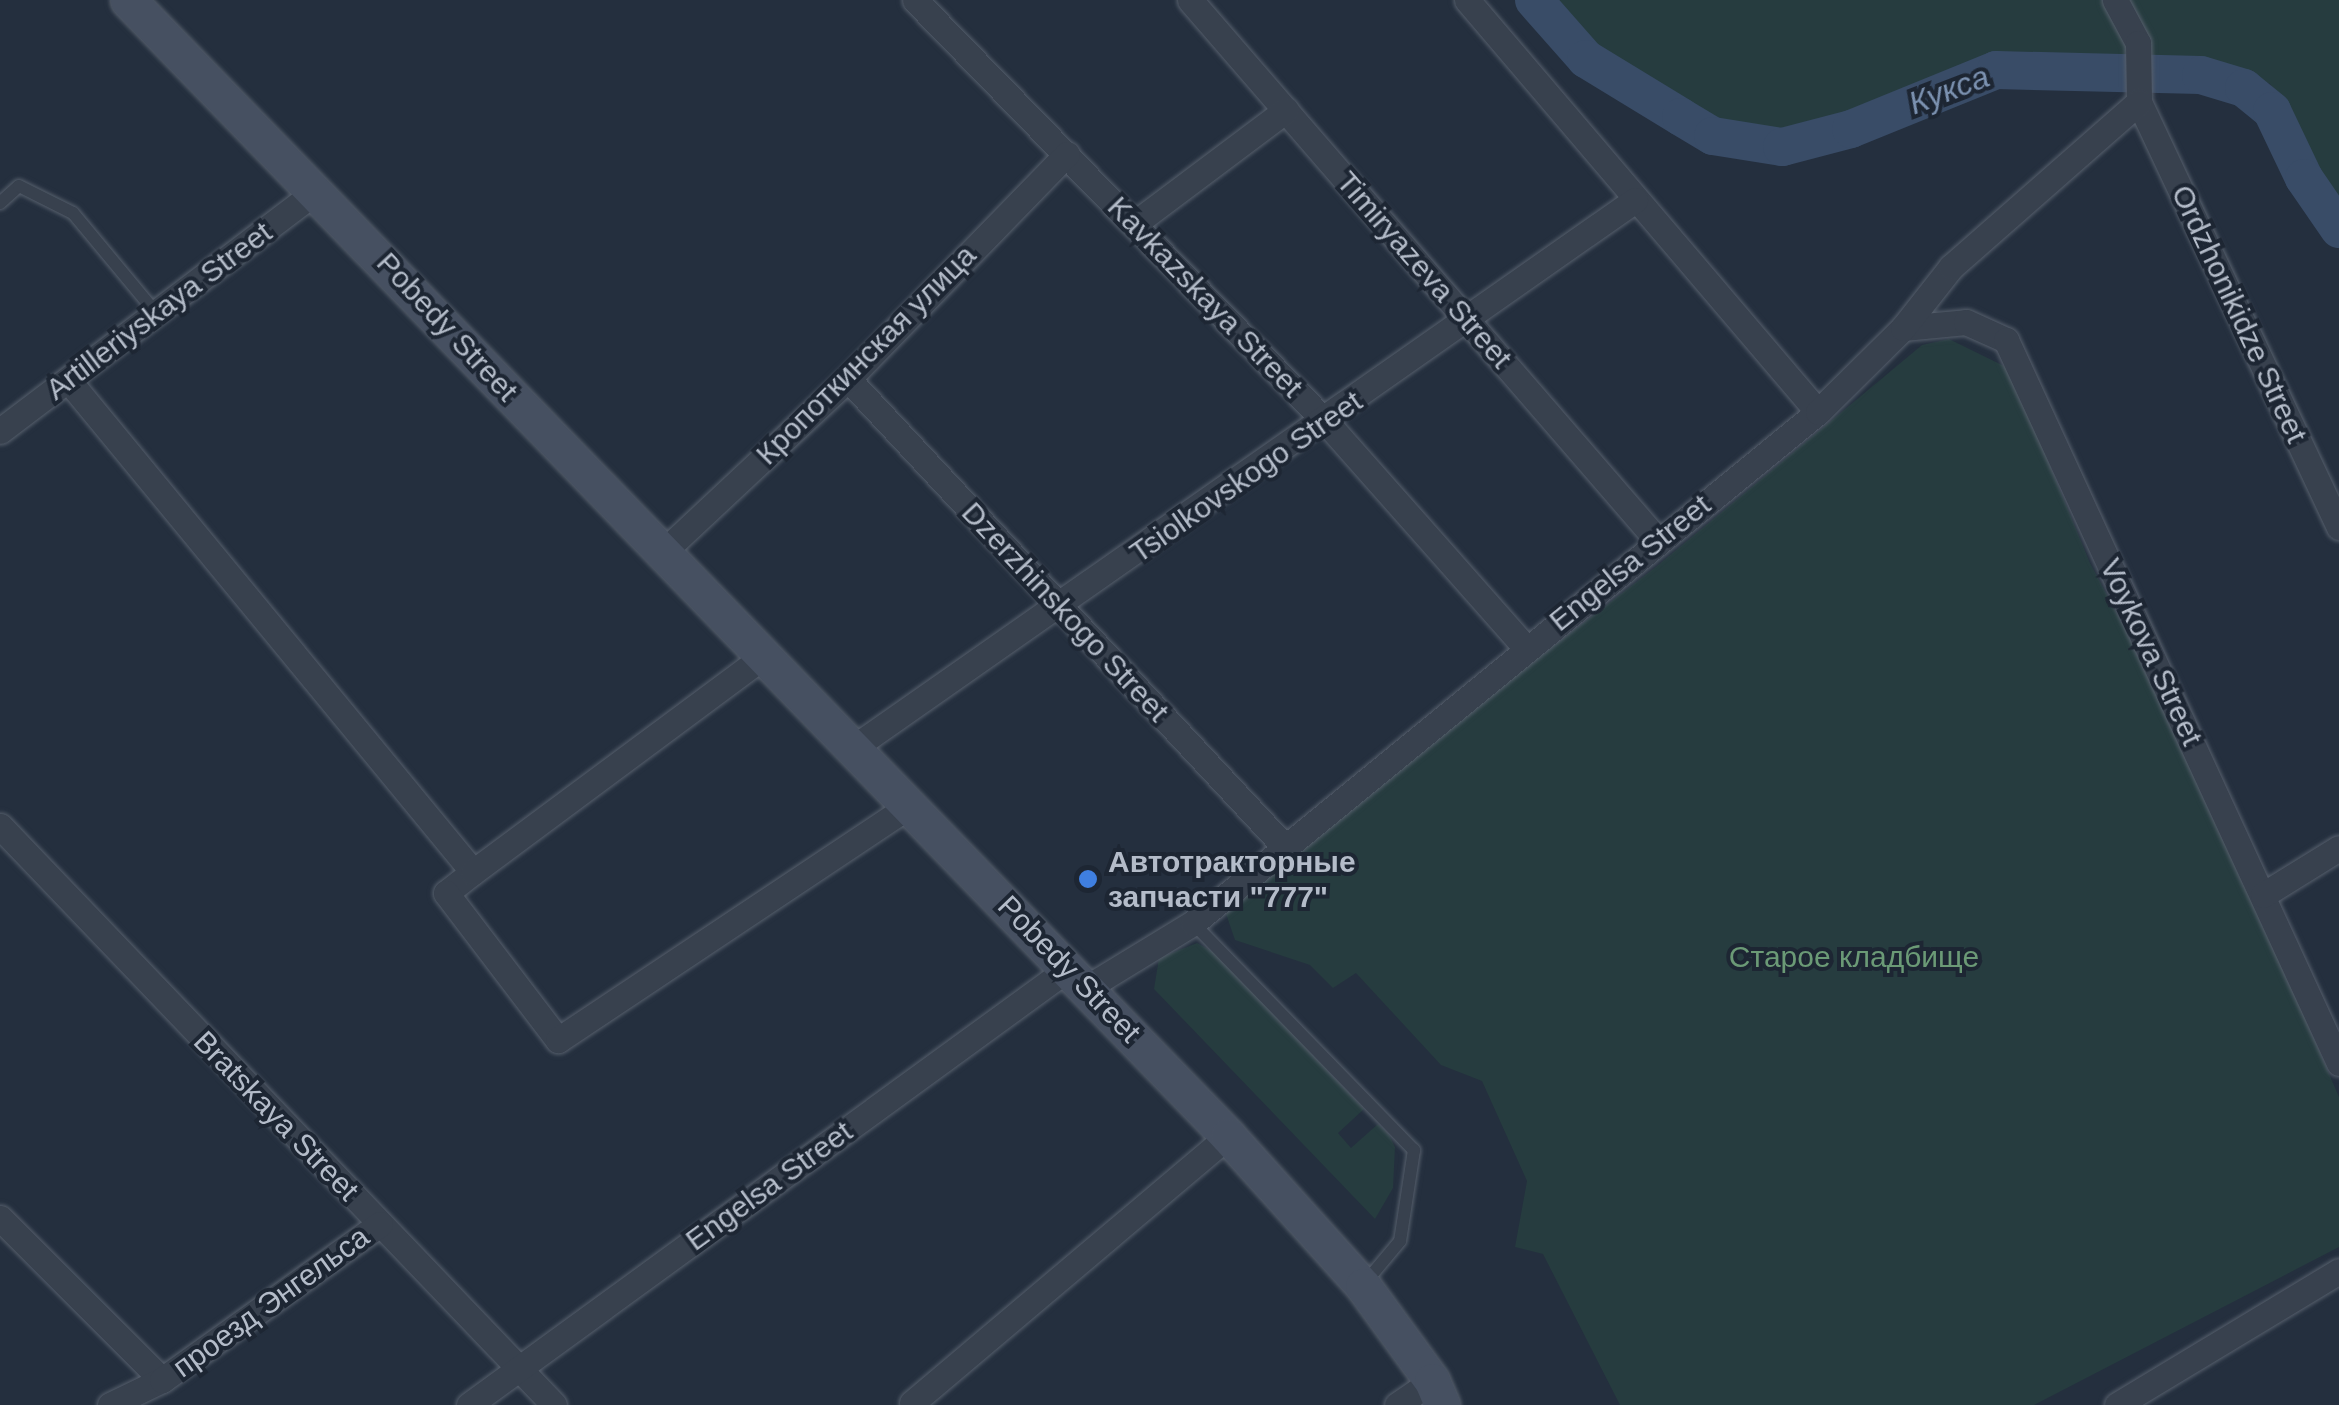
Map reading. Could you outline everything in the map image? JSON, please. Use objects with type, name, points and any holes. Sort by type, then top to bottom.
[{"type":"street","name":"Pobedy Street","points":[[128,0],[318,190],[662,553],[1079,978],[1228,1136],[1363,1286],[1437,1393]]},
{"type":"street","name":"Kavkazskaya Street","points":[[915,0],[1326,422],[1525,647]]},
{"type":"street","name":"Timiryazeva Street","points":[[1190,0],[1658,541]]},
{"type":"street","points":[[1467,0],[1818,412]]},
{"type":"street","points":[[2115,0],[2138,43],[2139,102]]},
{"type":"street","name":"Engelsa Street","points":[[468,1405],[1079,978],[1193,923],[1525,647],[1818,412],[1903,328],[1951,267],[2139,102]]},
{"type":"street","name":"Ordzhonikidze Street","points":[[2139,102],[2339,527]]},
{"type":"street","points":[[1134,224],[1286,110]]},
{"type":"street","name":"Кропоткинская улица","points":[[662,553],[848,379],[1067,154]]},
{"type":"street","name":"Artilleriyskaya Street","points":[[0,431],[318,190]]},
{"type":"street","name":"Tsiolkovskogo Street","points":[[853,748],[1326,422],[1634,200]]},
{"type":"street","name":"Voykova Street","points":[[1903,328],[1966,322],[2006,340],[2339,1063]]},
{"type":"street","name":"Dzerzhinskogo Street","points":[[848,379],[1283,845]]},
{"type":"street","points":[[68,380],[473,872]]},
{"type":"street","points":[[764,656],[446,892],[558,1040],[909,806]]},
{"type":"street","name":"Bratskaya Street","points":[[0,826],[554,1405]]},
{"type":"street","points":[[2263,895],[2339,848]]},
{"type":"street","points":[[912,1403],[1228,1136]]},
{"type":"street","name":"проезд Энгельса","points":[[0,1218],[162,1380]]},
{"type":"street","name":"проезд Энгельса","points":[[110,1405],[162,1380],[380,1224]]},
{"type":"street","points":[[2116,1405],[2339,1271]]},
{"type":"street","points":[[1396,1405],[1437,1393]]},
{"type":"lane","points":[[0,203],[19,186],[73,212],[156,312]]},
{"type":"lane","points":[[1193,923],[1414,1150],[1400,1240],[1363,1286]]},
{"type":"green space","points":[[1549,0],[2102,0],[2113,7],[2131,42],[2119,64],[2017,55],[1903,93],[1845,124],[1783,136],[1725,128],[1681,107],[1589,48]]},
{"type":"green space","points":[[2130,0],[2339,0],[2339,214],[2309,166],[2299,127],[2270,84],[2235,66],[2151,64]]},
{"type":"green space","name":"Старое кладбище","points":[[1949,339],[2010,369],[2090,563],[2192,755],[2339,1097],[2339,1247],[2034,1405],[1620,1405],[1543,1254],[1515,1247],[1527,1181],[1482,1081],[1441,1065],[1356,973],[1333,988],[1310,965],[1235,940],[1225,911],[1240,888],[1657,566],[1922,345]]},
{"type":"green space","points":[[1197,943],[1217,954],[1364,1109],[1338,1133],[1351,1148],[1378,1124],[1388,1133],[1395,1147],[1393,1188],[1375,1219],[1154,989],[1159,958]]},
{"type":"waterway","name":"Кукса","points":[[1534,0],[1586,59],[1713,136],[1782,147],[1851,129],[1996,70],[2201,75],[2244,88],[2272,111],[2304,178],[2339,229]]},
{"type":"place","name":"Автотракторные запчасти \"777\"","points":[[1088,879]]}]
